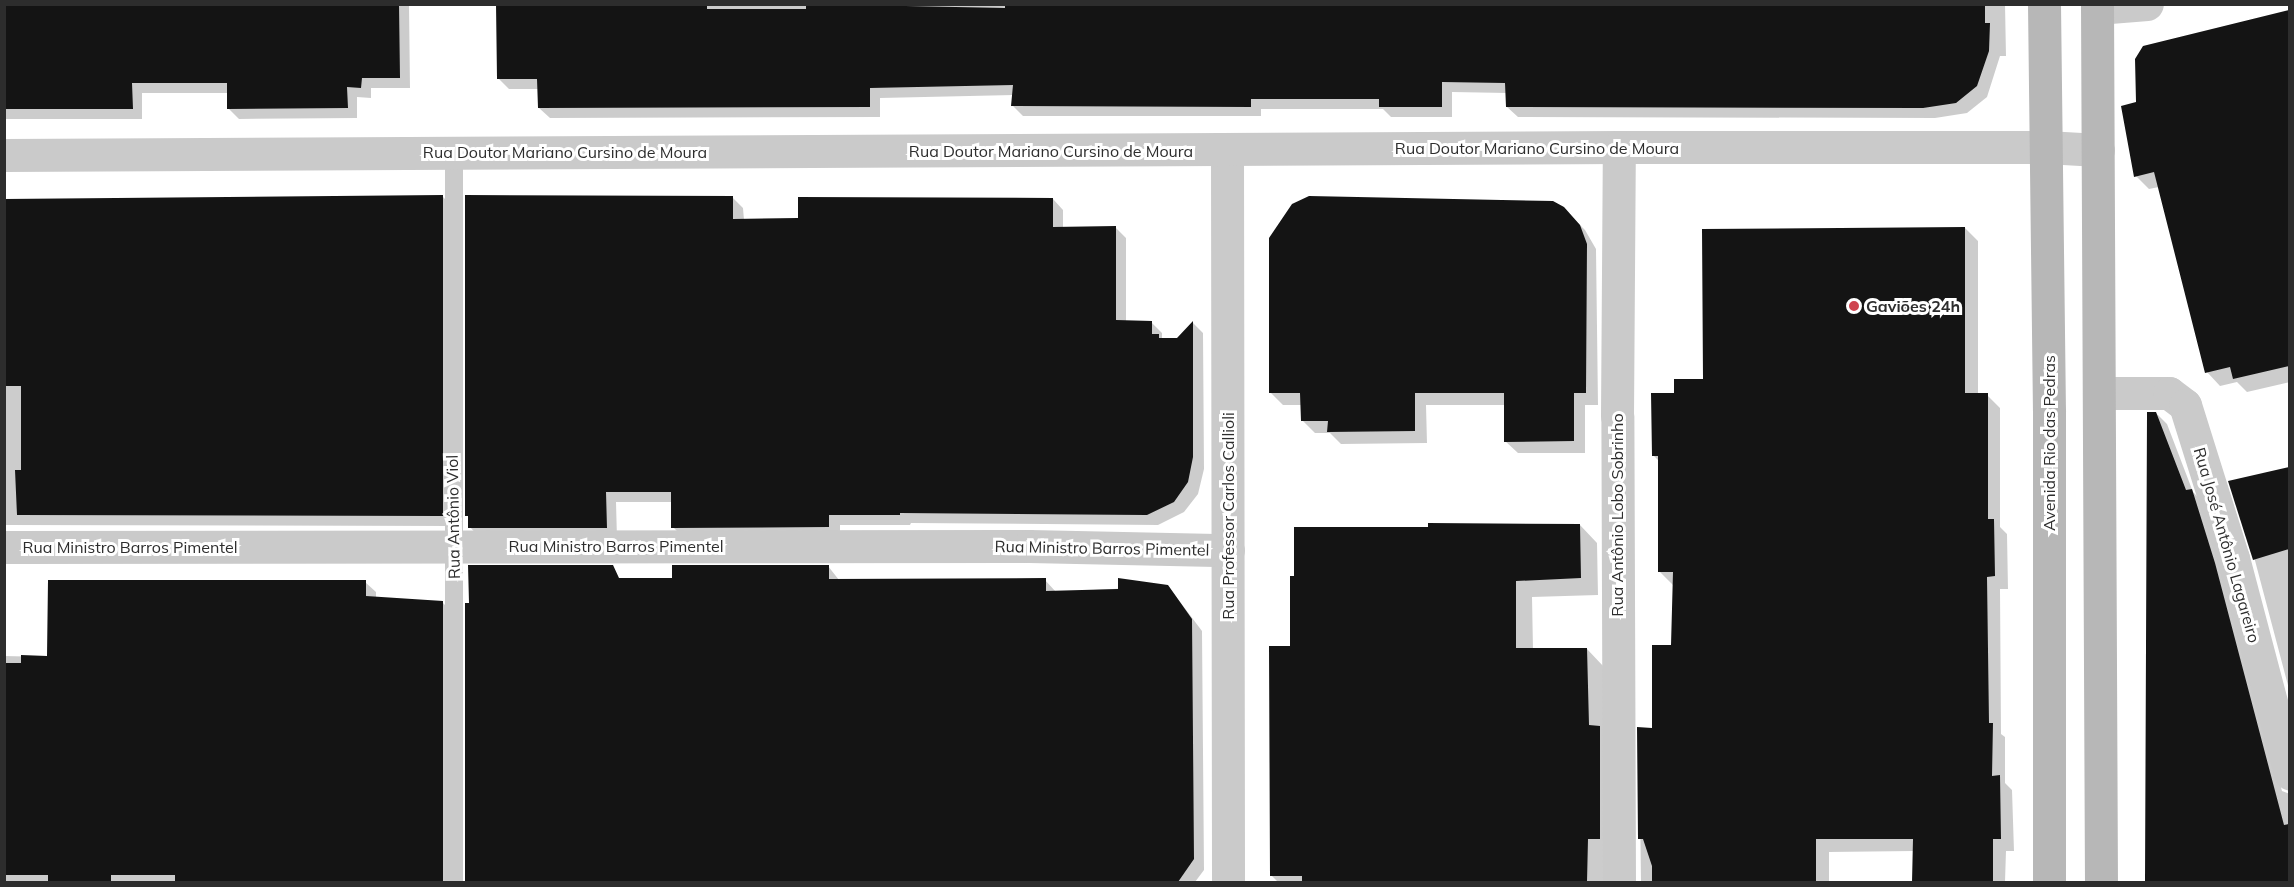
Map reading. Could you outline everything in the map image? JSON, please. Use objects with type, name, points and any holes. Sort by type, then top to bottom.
[{"type":"main road","name":"Avenida Rio das Pedras","points":[[2044,4],[2049,411],[2049,882]]},
{"type":"main road","points":[[2090,6],[2098,150],[2101,882]]},
{"type":"street","points":[[2090,6],[2147,4]]},
{"type":"street","name":"Rua Doutor Mariano Cursino de Moura","points":[[4,155],[1619,147],[2046,147],[2098,150]]},
{"type":"street","name":"Rua Antônio Lobo Sobrinho","points":[[1619,147],[1617,416],[1619,882]]},
{"type":"street","name":"Rua Professor Carlos Callioli","points":[[1227,150],[1228,882]]},
{"type":"street","name":"Rua José Antônio Lagareiro","points":[[2099,393],[2169,393],[2185,405],[2233,558],[2289,774]]},
{"type":"street","name":"Rua Ministro Barros Pimentel","points":[[4,547],[1029,546],[1228,549]]},
{"type":"lane","name":"Rua Antônio Viol","points":[[453,882],[454,152]]},
{"type":"building","points":[[4,4],[399,4],[400,78],[362,78],[361,88],[347,87],[348,108],[227,109],[227,83],[132,83],[133,109],[4,109]]},
{"type":"building","points":[[496,4],[707,4],[707,9],[806,9],[806,4],[1005,8],[1005,4],[1985,4],[1985,23],[1990,23],[1989,51],[1977,86],[1956,103],[1923,108],[1506,107],[1505,83],[1442,82],[1442,107],[1379,107],[1379,99],[1251,99],[1251,107],[1011,106],[1013,85],[870,88],[870,107],[538,108],[537,79],[497,79]]},
{"type":"building","points":[[2289,10],[2289,366],[2233,379],[2230,367],[2205,373],[2154,172],[2134,177],[2121,106],[2136,102],[2135,59],[2143,46]]},
{"type":"building","points":[[443,195],[443,516],[17,515],[15,470],[21,470],[21,386],[4,386],[4,199]]},
{"type":"building","points":[[465,195],[733,196],[733,219],[798,218],[798,197],[1053,198],[1053,227],[1116,226],[1116,320],[1152,321],[1152,334],[1159,334],[1159,338],[1177,338],[1193,321],[1193,457],[1188,482],[1174,502],[1147,515],[900,513],[900,515],[829,515],[829,527],[671,528],[671,492],[606,492],[607,528],[468,528],[468,516],[465,516]]},
{"type":"building","points":[[1309,196],[1553,201],[1564,207],[1580,225],[1587,244],[1586,393],[1574,393],[1574,441],[1504,442],[1504,393],[1415,393],[1415,431],[1327,432],[1328,421],[1301,421],[1300,393],[1269,393],[1269,238],[1292,204]]},
{"type":"building","points":[[1965,227],[1965,393],[1988,393],[1988,519],[1994,519],[1995,576],[1987,577],[1989,723],[1993,723],[1992,776],[2000,775],[2001,839],[1993,839],[1993,882],[1912,882],[1913,839],[1816,839],[1816,882],[1652,882],[1652,866],[1643,839],[1638,839],[1637,727],[1652,728],[1652,645],[1671,645],[1673,572],[1658,572],[1658,456],[1652,456],[1651,393],[1674,393],[1674,379],[1703,379],[1702,229]]},
{"type":"building","points":[[2147,412],[2156,412],[2186,490],[2192,489],[2215,563],[2284,825],[2289,824],[2289,882],[2145,882]]},
{"type":"building","points":[[2289,467],[2289,549],[2253,560],[2228,481]]},
{"type":"building","points":[[1428,523],[1580,524],[1581,578],[1516,581],[1516,648],[1587,648],[1589,725],[1600,726],[1600,839],[1588,839],[1587,882],[1302,882],[1302,876],[1270,876],[1269,646],[1290,646],[1290,576],[1294,576],[1294,527],[1428,527]]},
{"type":"building","points":[[468,565],[613,565],[619,578],[672,578],[672,565],[829,565],[829,579],[1046,578],[1046,591],[1118,589],[1118,578],[1168,585],[1192,619],[1194,859],[1178,882],[465,882],[465,603],[469,603]]},
{"type":"building","points":[[48,580],[366,580],[366,596],[443,601],[443,882],[175,882],[175,875],[111,875],[111,882],[48,882],[48,875],[4,875],[4,663],[21,663],[21,655],[47,656]]},
{"type":"place","name":"Gaviões 24h","points":[[1854,306]]}]
